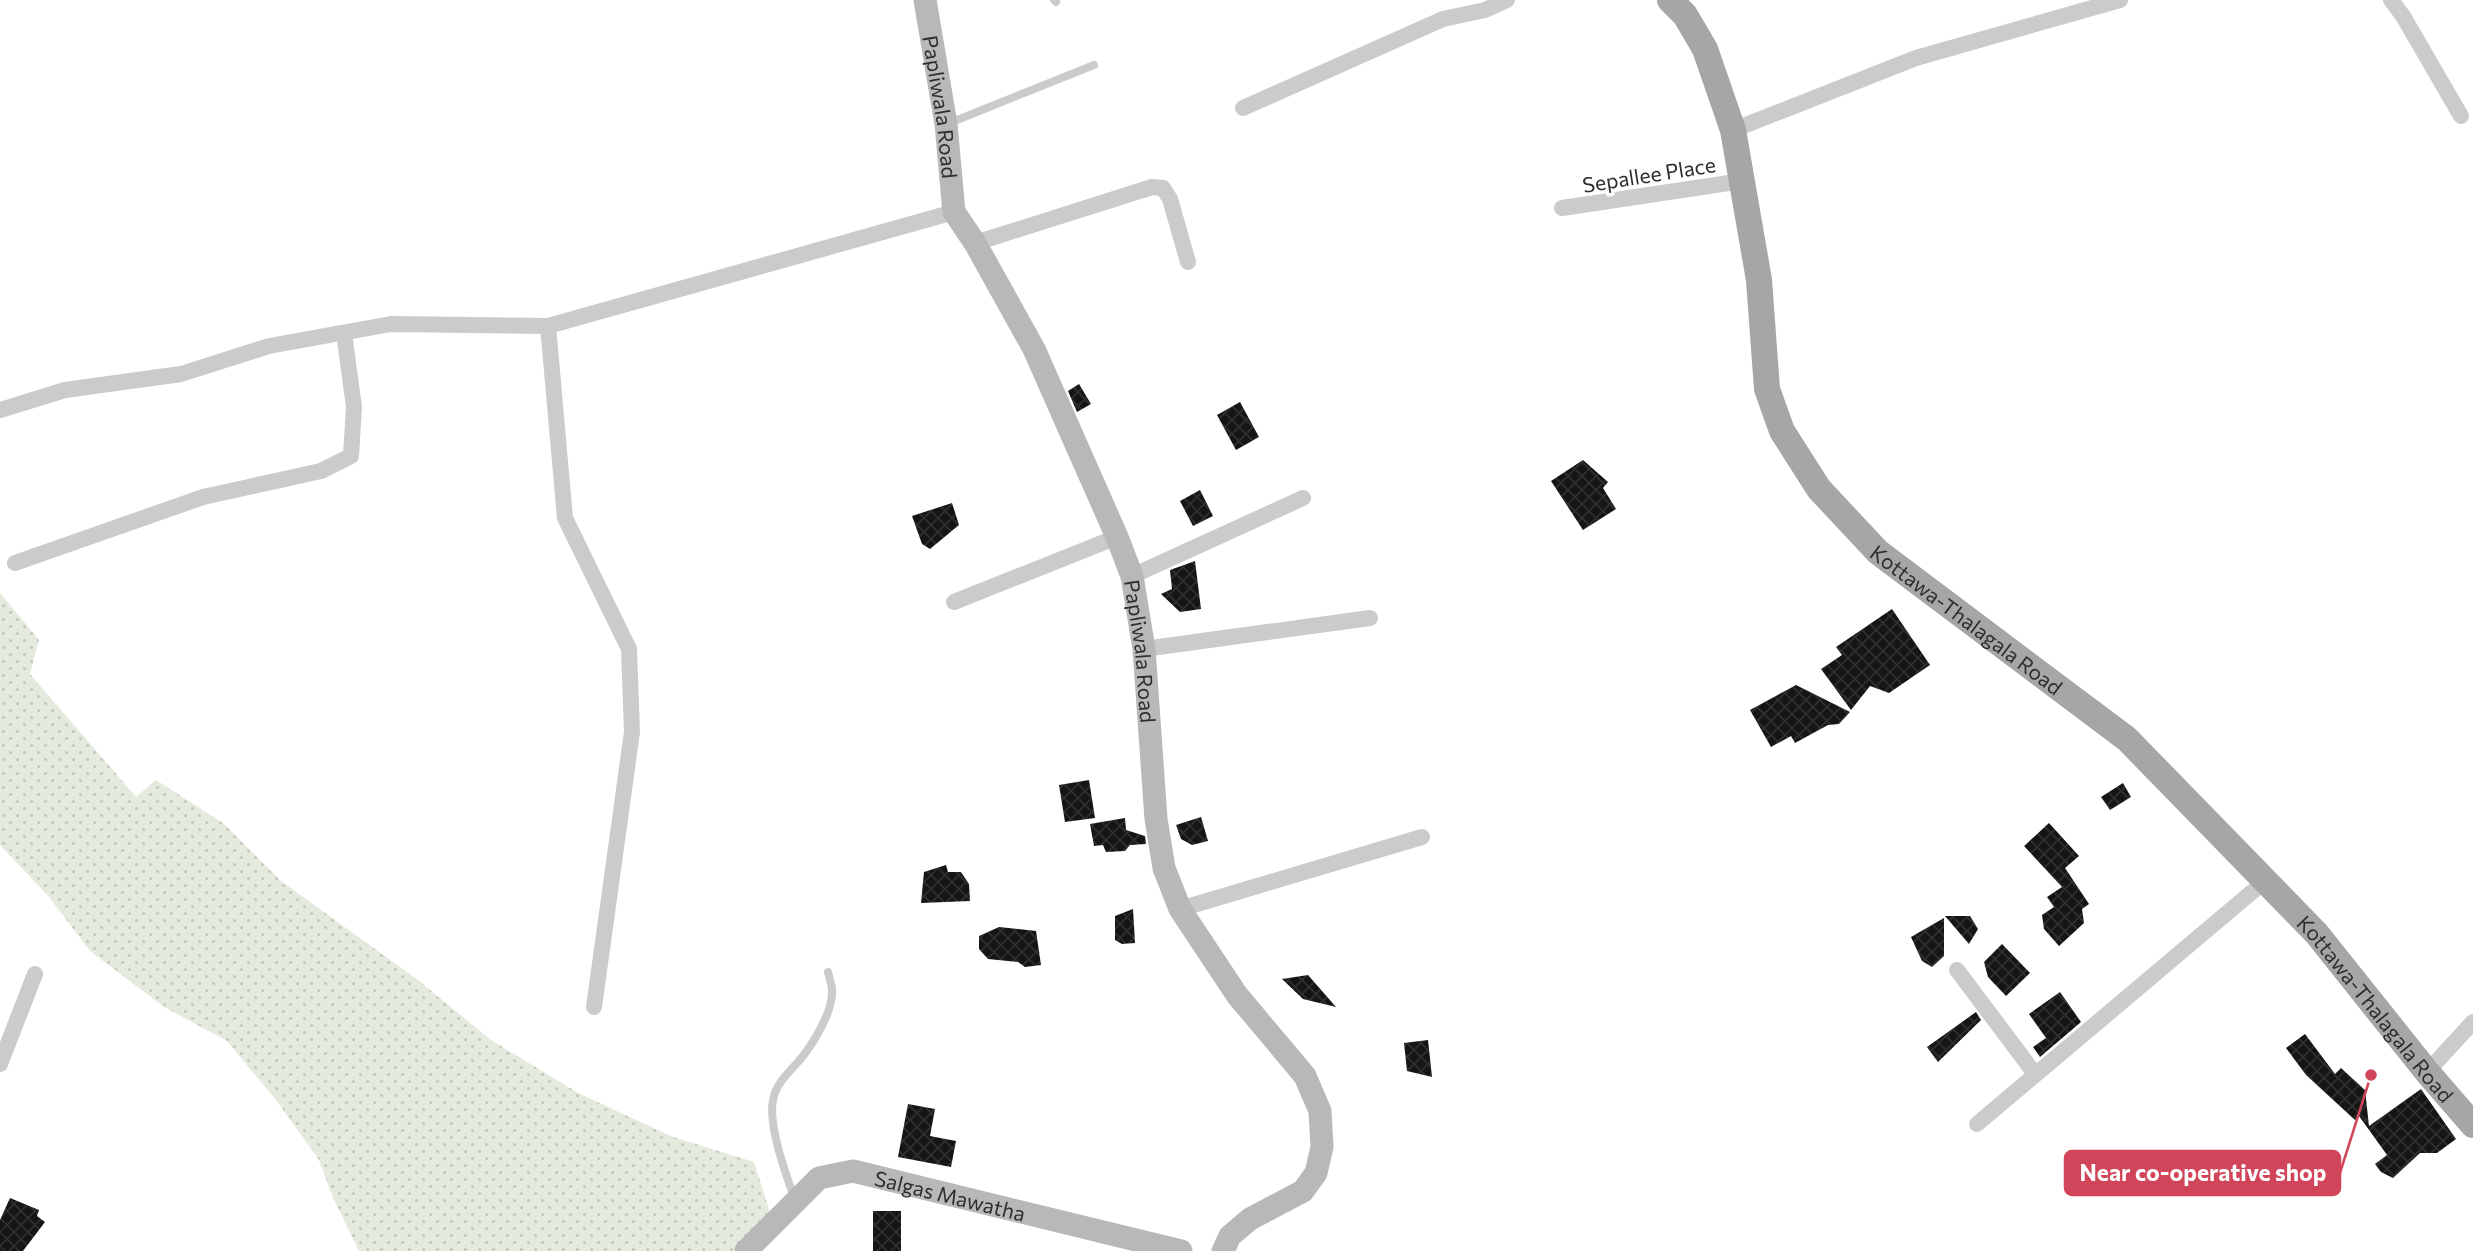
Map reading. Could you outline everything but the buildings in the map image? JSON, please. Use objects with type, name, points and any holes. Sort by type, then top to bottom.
[{"type":"main road","name":"Kottawa-Thalagala Road","points":[[1670,0],[1685,15],[1705,49],[1733,130],[1759,280],[1767,390],[1782,431],[1819,489],[1878,552],[2127,739],[2317,934],[2427,1072],[2473,1125]]},
{"type":"street","name":"Papliwala Road","points":[[925,0],[946,124],[954,212],[975,243],[1034,349],[1132,576],[1144,649],[1156,819],[1164,868],[1181,909],[1237,995],[1305,1076],[1320,1111],[1322,1147],[1317,1173],[1303,1191],[1250,1219],[1230,1236],[1223,1251]]},
{"type":"street","points":[[1243,108],[1443,19],[1485,10],[1507,0]]},
{"type":"street","points":[[1733,130],[1916,58],[2120,0]]},
{"type":"street","points":[[2391,0],[2403,16],[2460,116]]},
{"type":"street","name":"Sepallee Place","points":[[1562,208],[1742,181]]},
{"type":"street","points":[[975,243],[1152,187],[1163,188],[1170,199],[1188,262]]},
{"type":"street","points":[[0,410],[65,390],[181,374],[269,346],[391,324],[548,326],[954,212]]},
{"type":"street","points":[[548,326],[565,518],[629,649],[632,732],[594,1007]]},
{"type":"street","points":[[15,563],[203,497],[321,471],[351,456],[354,407],[344,332]]},
{"type":"street","points":[[1132,576],[1303,498]]},
{"type":"street","points":[[954,603],[1117,537]]},
{"type":"street","points":[[1144,649],[1370,618]]},
{"type":"street","points":[[1181,909],[1422,837]]},
{"type":"street","points":[[1977,1124],[2265,880]]},
{"type":"street","points":[[1957,970],[2035,1074]]},
{"type":"street","points":[[0,1064],[35,974]]},
{"type":"street","points":[[2427,1072],[2473,1022]]},
{"type":"street","name":"Salgas Mawatha","points":[[746,1251],[819,1178],[853,1171],[1181,1251]]},
{"type":"lane","points":[[946,124],[1094,65]]},
{"type":"lane","points":[[796,1203],[785,1173],[775,1129],[772,1098],[782,1079],[804,1055],[821,1028],[832,994],[828,972]]},
{"type":"shaded area","points":[[0,593],[39,640],[30,674],[136,797],[156,780],[223,823],[281,881],[418,980],[491,1040],[578,1093],[673,1137],[754,1162],[774,1225],[746,1251],[359,1251],[333,1198],[319,1160],[276,1100],[227,1041],[164,1007],[90,951],[49,897],[0,845]]},
{"type":"place","name":"Near co-operative shop","points":[[2371,1075]]}]
